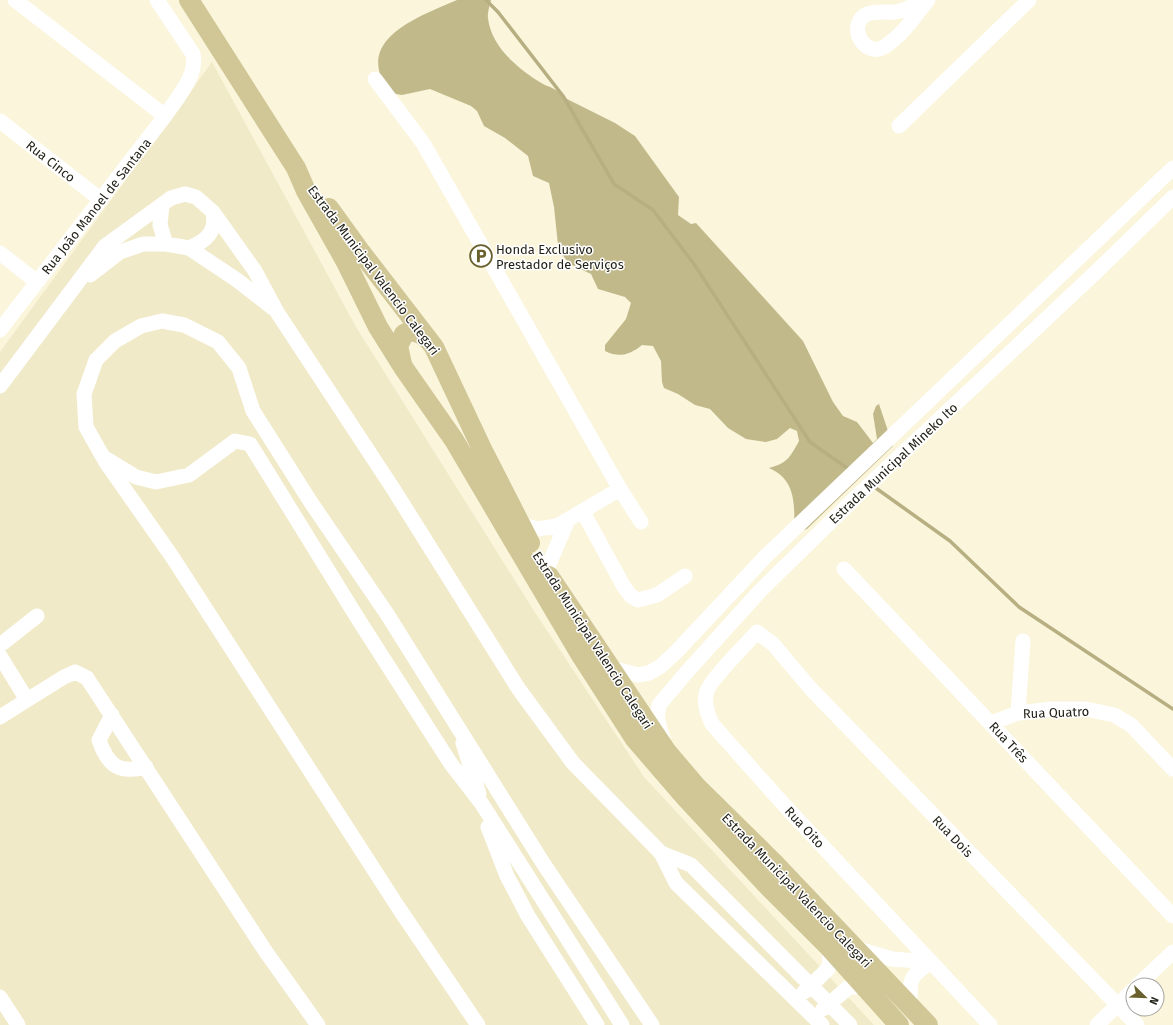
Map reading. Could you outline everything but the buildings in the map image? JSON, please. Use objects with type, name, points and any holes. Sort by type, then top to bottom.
[{"type":"main road","name":"Estrada Municipal Valencio Calegari","points":[[189,0],[296,168],[306,191],[346,262],[378,327],[403,367],[454,440],[579,652],[635,739],[690,803],[829,947],[900,1025]]},
{"type":"main road","name":"Estrada Municipal Valencio Calegari","points":[[296,168],[314,187],[360,252],[434,347],[520,524],[546,571],[667,752],[696,786],[773,862],[852,948],[928,1025]]},
{"type":"main road","points":[[403,367],[398,346],[401,337],[406,332],[418,333],[427,338],[434,347]]},
{"type":"street","points":[[15,0],[165,116]]},
{"type":"street","name":"Rua João Manoel de Santana","points":[[0,330],[102,200],[165,116],[189,79],[194,60],[192,54],[157,0]]},
{"type":"street","points":[[923,0],[908,8],[896,12],[881,11],[866,15],[862,19],[859,26],[860,39],[862,43],[874,49],[884,47],[906,27],[928,0]]},
{"type":"street","points":[[899,126],[1029,0]]},
{"type":"street","points":[[375,79],[423,143],[620,489],[641,522]]},
{"type":"street","name":"Rua Cinco","points":[[0,121],[102,200]]},
{"type":"street","name":"Estrada Municipal Mineko Ito","points":[[611,668],[638,675],[649,673],[661,666],[677,651],[767,555],[1173,168]]},
{"type":"street","points":[[0,386],[105,246],[171,198],[185,194],[196,197],[213,212],[255,271],[277,312],[394,490],[518,688],[573,763],[661,853],[676,883],[818,1021],[829,1003],[849,987],[865,987]]},
{"type":"street","name":"Estrada Municipal Mineko Ito","points":[[667,752],[657,718],[659,705],[759,592],[855,498],[1173,197]]},
{"type":"street","points":[[162,205],[160,225],[166,244]]},
{"type":"street","points":[[189,248],[203,242],[212,231],[215,223],[213,212]]},
{"type":"street","points":[[1116,223],[1112,232],[1114,241],[1119,243],[1127,242]]},
{"type":"street","points":[[75,287],[120,252],[143,244],[166,244],[189,248],[237,280],[277,312]]},
{"type":"street","points":[[0,253],[37,282]]},
{"type":"street","points":[[478,1025],[398,907],[173,558],[103,457],[86,427],[84,394],[96,360],[115,341],[141,326],[162,321],[184,325],[218,342],[239,368],[253,411],[457,723],[543,863],[652,1025]]},
{"type":"street","points":[[103,457],[136,477],[156,482],[189,475],[235,441],[250,444],[447,757],[482,804],[622,1025]]},
{"type":"street","points":[[520,524],[537,529],[557,526],[620,489]]},
{"type":"street","points":[[583,512],[624,587],[631,596],[638,600],[657,595],[685,576]]},
{"type":"street","points":[[546,571],[568,520]]},
{"type":"street","name":"Rua Três","points":[[844,569],[1173,916]]},
{"type":"street","points":[[0,645],[37,616]]},
{"type":"street","name":"Rua Oito","points":[[772,644],[758,632],[713,681],[706,692],[706,708],[712,724],[990,1025]]},
{"type":"street","points":[[1018,713],[1023,640]]},
{"type":"street","name":"Rua Dois","points":[[772,644],[811,689],[1137,1025]]},
{"type":"street","points":[[0,656],[27,700]]},
{"type":"street","points":[[0,717],[64,677],[75,672],[87,678],[266,952],[318,1025]]},
{"type":"street","name":"Rua Quatro","points":[[991,723],[1018,713],[1052,709],[1086,709],[1114,715],[1132,725],[1173,769]]},
{"type":"street","points":[[112,715],[99,740],[103,750],[111,762],[120,768],[131,771],[146,767]]},
{"type":"street","points":[[457,723],[482,804],[507,876],[528,916],[597,1025]]},
{"type":"street","points":[[661,853],[691,865],[850,1025]]},
{"type":"street","points":[[526,874],[543,863]]},
{"type":"street","points":[[700,906],[716,890]]},
{"type":"street","points":[[796,998],[812,986],[828,969],[830,962],[829,947]]},
{"type":"street","points":[[852,948],[892,959],[931,962]]},
{"type":"street","points":[[1146,977],[1173,952]]},
{"type":"street","points":[[910,1007],[911,981],[913,974],[931,962]]},
{"type":"street","points":[[0,997],[18,1025]]},
{"type":"street","points":[[1097,1025],[1125,998]]},
{"type":"shaded area","points":[[457,0],[491,0],[488,11],[490,29],[500,48],[516,65],[543,84],[557,90],[563,97],[615,123],[635,136],[679,197],[678,215],[691,224],[696,223],[803,341],[833,402],[843,416],[857,422],[873,443],[877,439],[873,414],[876,406],[879,404],[893,446],[807,529],[797,532],[794,528],[793,501],[789,485],[784,478],[769,468],[788,459],[799,441],[797,431],[790,428],[777,439],[766,442],[746,439],[728,428],[710,409],[695,405],[678,394],[664,388],[662,382],[661,361],[653,346],[642,345],[629,353],[620,355],[605,351],[605,345],[626,319],[631,303],[625,297],[598,289],[591,274],[570,264],[564,257],[558,245],[554,207],[549,183],[533,176],[528,156],[505,138],[484,126],[477,111],[471,106],[430,89],[402,95],[390,93],[380,74],[379,58],[384,45],[394,33],[408,23]]},
{"type":"shaded area","points":[[212,62],[356,327],[534,611],[644,777],[874,1025],[0,1025],[0,352]]},
{"type":"waterway","points":[[486,0],[498,12],[563,96],[614,184],[653,210],[694,264],[810,442],[850,470]]},
{"type":"waterway","points":[[873,486],[950,541],[1019,607],[1173,709]]},
{"type":"place","name":"Honda Exclusivo Prestador de Serviços","points":[[481,256]]}]
